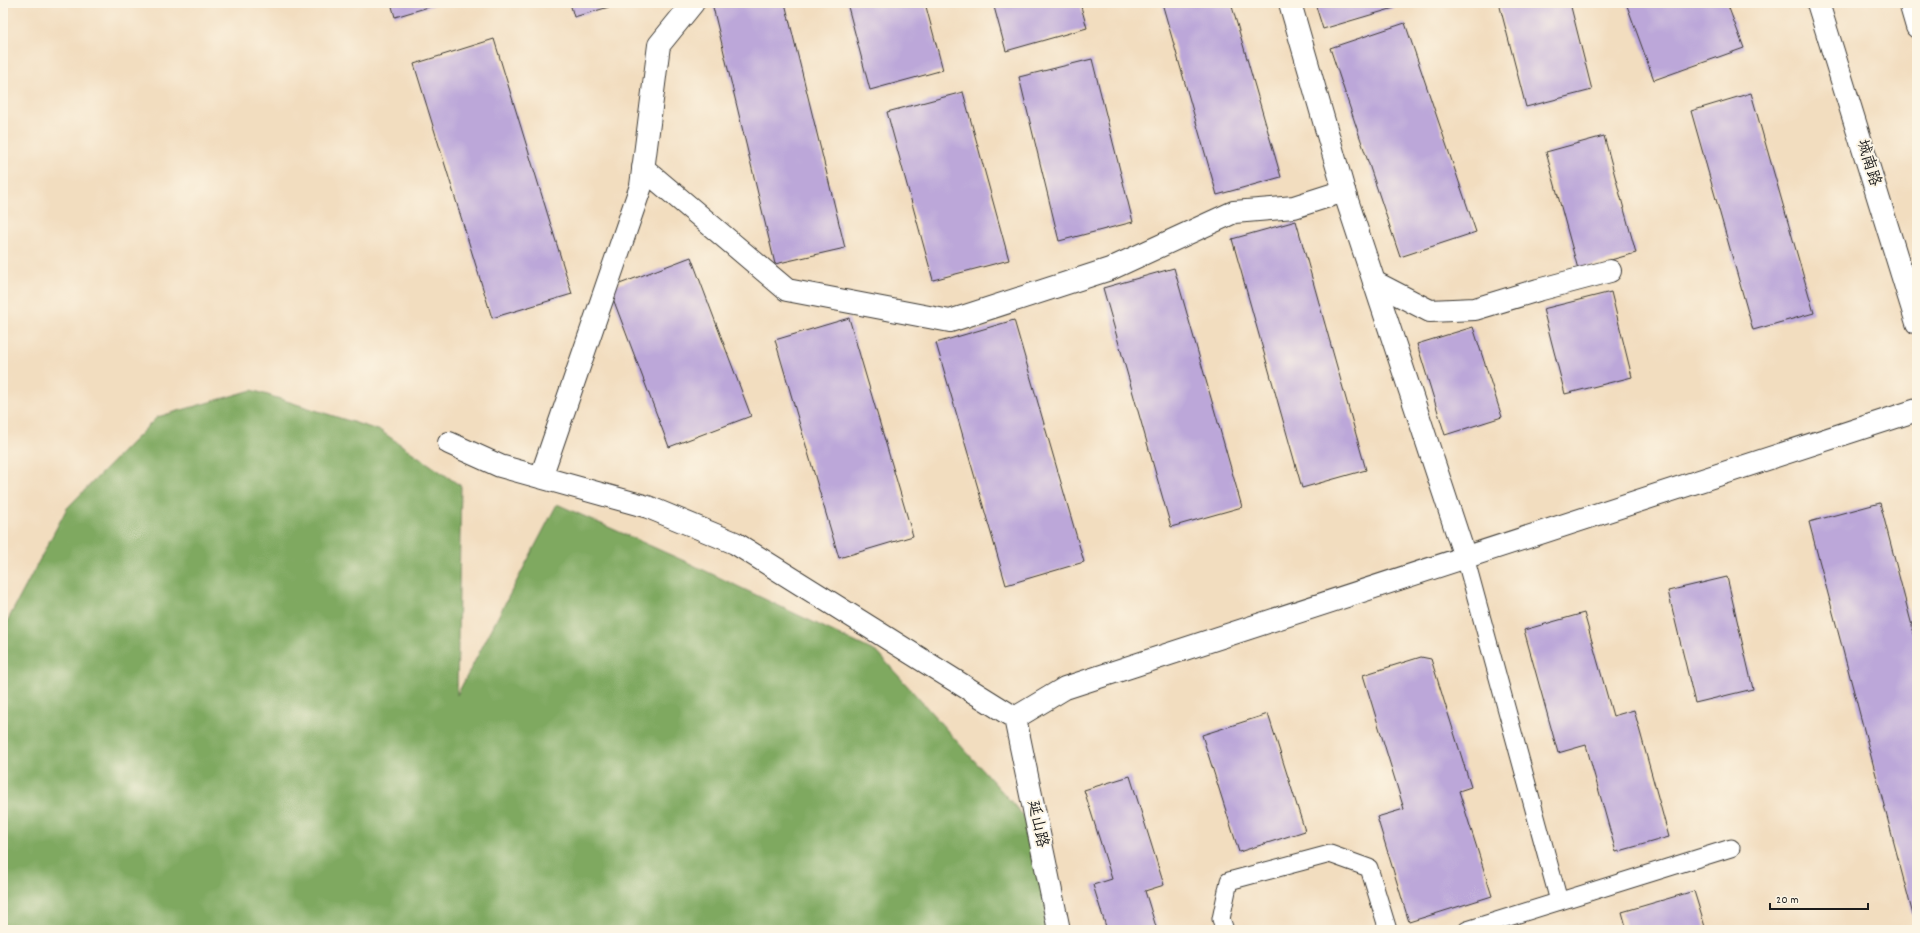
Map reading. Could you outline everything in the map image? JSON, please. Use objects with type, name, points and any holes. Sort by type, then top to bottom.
[{"type":"street","points":[[541,477],[641,186],[659,45],[693,3]]},
{"type":"street","points":[[1290,3],[1344,190],[1465,557]]},
{"type":"street","name":"城南路","points":[[1818,3],[1917,323]]},
{"type":"street","points":[[1910,3],[1917,27]]},
{"type":"street","points":[[643,168],[787,290],[950,321],[1110,269],[1234,212],[1294,207],[1344,190]]},
{"type":"street","points":[[1374,282],[1430,311],[1475,309],[1538,290],[1610,272]]},
{"type":"street","points":[[449,443],[500,466],[648,508],[735,543],[1015,718],[1065,688],[1917,410]]},
{"type":"street","name":"延山路","points":[[1015,718],[1059,930]]},
{"type":"lane","points":[[1465,557],[1559,901]]},
{"type":"lane","points":[[1467,930],[1730,848]]},
{"type":"lane","points":[[1225,930],[1221,919],[1228,881],[1330,854],[1369,868],[1388,930]]},
{"type":"green space","points":[[252,390],[381,431],[461,486],[457,695],[557,504],[691,564],[878,653],[1040,834],[1056,930],[3,930],[3,629],[67,508],[157,417]]},
{"type":"building","points":[[391,3],[442,3],[395,17]]},
{"type":"building","points":[[570,3],[623,3],[574,17]]},
{"type":"building","points":[[712,3],[785,3],[845,248],[775,264]]},
{"type":"building","points":[[847,3],[925,3],[943,70],[870,90]]},
{"type":"building","points":[[993,3],[1080,3],[1087,28],[1006,51]]},
{"type":"building","points":[[1162,3],[1231,3],[1281,177],[1217,195]]},
{"type":"building","points":[[1315,3],[1392,3],[1394,8],[1323,29]]},
{"type":"building","points":[[1499,3],[1570,3],[1592,90],[1526,107]]},
{"type":"building","points":[[1626,3],[1727,3],[1744,48],[1654,80]]},
{"type":"building","points":[[1405,23],[1476,232],[1400,257],[1330,48]]},
{"type":"building","points":[[494,39],[572,294],[492,318],[414,64]]},
{"type":"building","points":[[1092,59],[1133,222],[1059,241],[1019,77]]},
{"type":"building","points":[[963,92],[1009,260],[933,280],[887,112]]},
{"type":"building","points":[[1751,93],[1814,313],[1753,330],[1691,111]]},
{"type":"building","points":[[1604,136],[1636,253],[1578,269],[1546,152]]},
{"type":"building","points":[[1296,221],[1366,470],[1302,488],[1232,239]]},
{"type":"building","points":[[691,257],[751,416],[669,447],[609,288]]},
{"type":"building","points":[[1174,268],[1242,507],[1171,527],[1103,288]]},
{"type":"building","points":[[1611,292],[1632,377],[1565,394],[1543,309]]},
{"type":"building","points":[[849,318],[913,536],[839,558],[775,340]]},
{"type":"building","points":[[1014,320],[1084,562],[1006,585],[936,343]]},
{"type":"building","points":[[1473,327],[1502,417],[1445,435],[1417,344]]},
{"type":"building","points":[[1880,503],[1917,645],[1917,930],[1809,522]]},
{"type":"building","points":[[1727,577],[1753,689],[1695,703],[1668,591]]},
{"type":"building","points":[[1584,613],[1613,716],[1634,710],[1669,837],[1616,852],[1586,745],[1558,753],[1524,630]]},
{"type":"building","points":[[1421,657],[1431,659],[1471,787],[1459,791],[1492,896],[1409,922],[1377,817],[1404,809],[1363,675]]},
{"type":"building","points":[[1268,714],[1305,831],[1239,852],[1202,735]]},
{"type":"building","points":[[1130,776],[1164,885],[1145,891],[1157,930],[1107,930],[1093,885],[1112,879],[1084,790]]},
{"type":"building","points":[[1694,891],[1706,930],[1627,930],[1622,912]]}]
